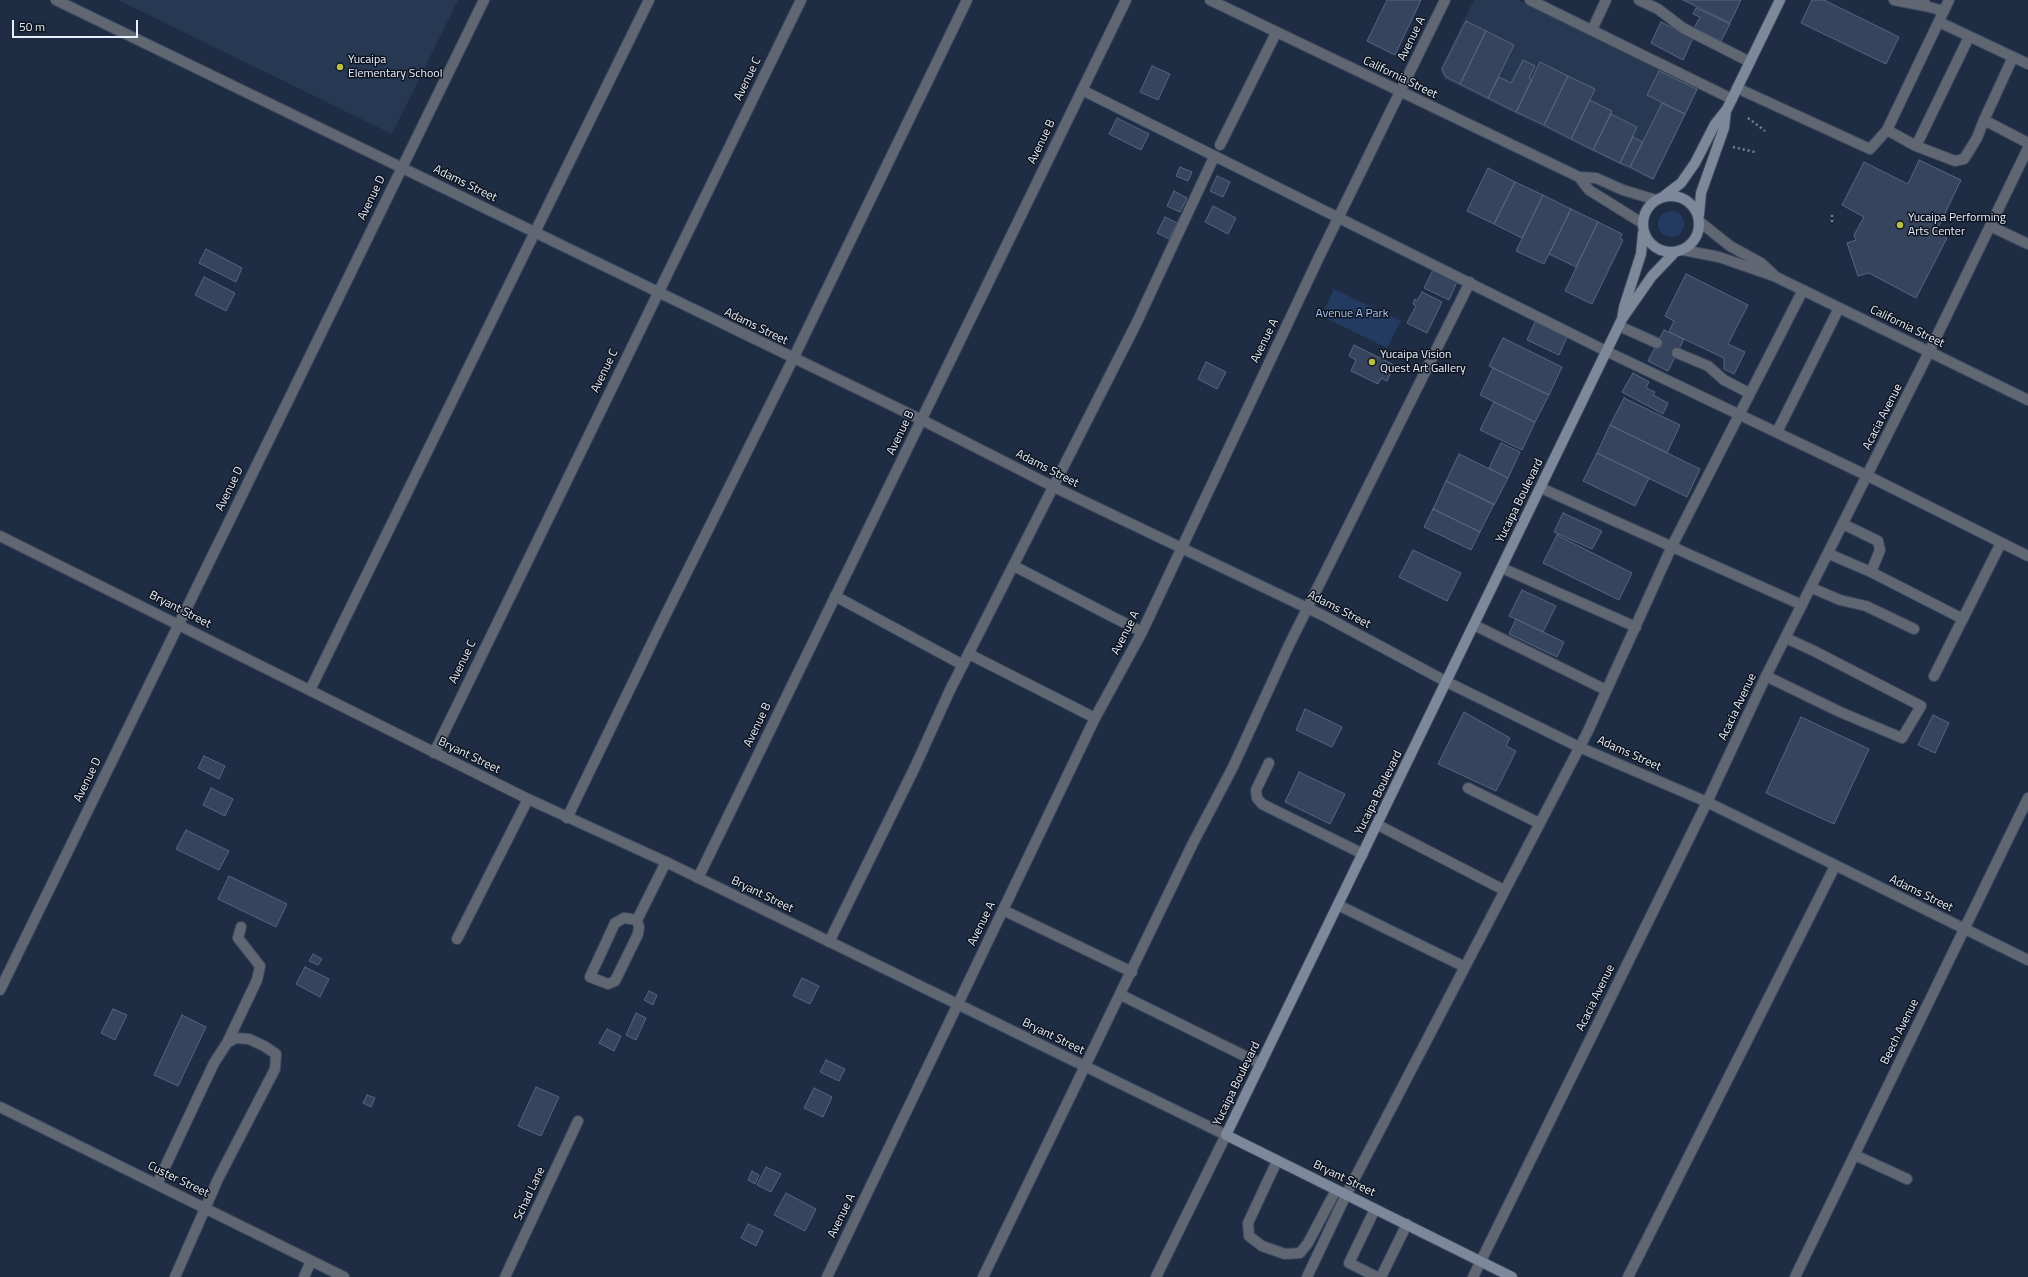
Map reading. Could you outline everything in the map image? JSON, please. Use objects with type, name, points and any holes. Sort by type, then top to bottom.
[{"type":"main road","points":[[1727,109],[1724,128],[1700,193],[1699,220],[1696,239],[1679,251],[1664,252],[1655,248],[1648,241],[1643,228],[1646,210],[1660,198],[1674,190],[1687,176],[1715,124],[1727,109],[1780,0]]},
{"type":"main road","points":[[1660,198],[1673,195],[1682,198],[1696,209],[1699,220]]},
{"type":"main road","name":"Yucaipa Boulevard","points":[[1621,322],[1624,307],[1641,254],[1643,228]]},
{"type":"main road","name":"Yucaipa Boulevard","points":[[1226,1135],[1608,352],[1621,322],[1652,276],[1679,251]]},
{"type":"main road","name":"Bryant Street","points":[[1226,1135],[1512,1277]]},
{"type":"street","name":"Adams Street","points":[[56,0],[793,359],[922,420],[1054,487],[1308,609],[1447,682],[1579,747],[1707,802],[2028,960]]},
{"type":"street","name":"Avenue D","points":[[0,990],[484,0]]},
{"type":"street","points":[[310,690],[649,0]]},
{"type":"street","name":"Avenue C","points":[[434,753],[801,0]]},
{"type":"street","points":[[567,818],[662,622],[793,359],[967,0]]},
{"type":"street","name":"Avenue B","points":[[698,878],[1126,0]]},
{"type":"street","name":"California Street","points":[[1210,0],[1276,33],[1579,177],[1596,178],[1623,190],[1660,198]]},
{"type":"street","name":"Avenue A","points":[[827,1277],[1095,718],[1142,632],[1180,548],[1445,0]]},
{"type":"street","points":[[1530,0],[1732,99]]},
{"type":"street","points":[[1592,30],[1606,0]]},
{"type":"street","points":[[1639,0],[1658,9],[1683,28],[1750,62]]},
{"type":"street","points":[[1894,0],[1925,3],[1944,11]]},
{"type":"street","points":[[1737,88],[1870,149],[1887,130],[1949,0]]},
{"type":"street","points":[[1938,22],[2028,64]]},
{"type":"street","points":[[1220,145],[1276,33]]},
{"type":"street","points":[[1916,146],[1970,36]]},
{"type":"street","points":[[1887,130],[1916,146],[1955,161],[1964,159],[1977,138],[2013,57]]},
{"type":"street","points":[[1082,90],[1608,352],[1868,476],[2028,556]]},
{"type":"street","points":[[1984,120],[2028,143]]},
{"type":"street","name":"Acacia Avenue","points":[[1473,1277],[1707,802],[1766,676],[1868,476],[2028,148]]},
{"type":"street","points":[[829,942],[963,665],[1136,324],[1214,156]]},
{"type":"street","name":"California Street","points":[[1579,177],[1589,190],[1643,228]]},
{"type":"street","name":"California Street","points":[[1699,220],[1730,246],[1761,263],[1774,276]]},
{"type":"street","points":[[1990,226],[2028,244]]},
{"type":"street","name":"California Street","points":[[1679,251],[1719,257],[1774,276],[2028,400]]},
{"type":"street","points":[[983,1277],[1086,1068],[1193,843],[1233,767],[1289,645],[1470,282]]},
{"type":"street","points":[[1307,1277],[1346,1195],[1579,747],[1636,627],[1672,546],[1803,290]]},
{"type":"street","points":[[1777,432],[1839,308]]},
{"type":"street","points":[[1621,322],[1657,343]]},
{"type":"street","points":[[1677,353],[1708,366],[1724,380],[1749,394]]},
{"type":"street","points":[[1541,488],[1802,604]]},
{"type":"street","points":[[1843,524],[1878,541],[1880,550],[1871,572]]},
{"type":"street","name":"Bryant Street","points":[[0,536],[528,799],[666,862],[1226,1135]]},
{"type":"street","points":[[1934,676],[2001,543]]},
{"type":"street","points":[[1829,554],[1871,572],[1963,619]]},
{"type":"street","points":[[1014,566],[1142,632]]},
{"type":"street","points":[[1502,568],[1636,627]]},
{"type":"street","points":[[1812,588],[1840,600],[1866,606],[1914,629]]},
{"type":"street","points":[[836,596],[963,665]]},
{"type":"street","points":[[1474,625],[1606,690]]},
{"type":"street","points":[[1766,676],[1840,712],[1902,738],[1921,706],[1786,638]]},
{"type":"street","points":[[969,654],[1095,718]]},
{"type":"street","points":[[1269,763],[1256,790],[1257,798],[1262,804],[1363,854]]},
{"type":"street","points":[[1468,788],[1539,823]]},
{"type":"street","name":"Beech Avenue","points":[[1795,1277],[2028,798]]},
{"type":"street","points":[[457,939],[528,799]]},
{"type":"street","points":[[1378,825],[1504,890]]},
{"type":"street","points":[[636,920],[666,862]]},
{"type":"street","points":[[1628,1277],[1835,866]]},
{"type":"street","points":[[1338,905],[1465,967]]},
{"type":"street","points":[[1003,910],[1132,972]]},
{"type":"street","points":[[624,918],[636,920],[639,927],[638,934],[614,981],[608,984],[590,977],[615,923],[624,918]]},
{"type":"street","points":[[157,1184],[214,1063],[227,1043],[257,980],[260,966],[238,938],[241,927]]},
{"type":"street","points":[[1121,995],[1261,1064]]},
{"type":"street","points":[[175,1277],[218,1179],[274,1069],[276,1054],[264,1046],[249,1039],[236,1038],[227,1043]]},
{"type":"street","name":"Custer Street","points":[[0,1107],[344,1277]]},
{"type":"street","name":"Schad Lane","points":[[505,1277],[578,1121]]},
{"type":"street","name":"Yucaipa Boulevard","points":[[1156,1277],[1226,1135]]},
{"type":"street","points":[[1855,1155],[1907,1179]]},
{"type":"street","points":[[1277,1160],[1248,1223],[1249,1236],[1262,1246],[1285,1254],[1300,1253],[1308,1243],[1336,1190]]},
{"type":"street","points":[[1375,1209],[1349,1263],[1377,1277]]},
{"type":"street","points":[[1381,1277],[1407,1224]]},
{"type":"street","points":[[304,1277],[311,1261]]},
{"type":"path","points":[[1748,118],[1765,131]]},
{"type":"path","points":[[1733,147],[1755,152]]},
{"type":"path","points":[[1832,213],[1832,222]]},
{"type":"shaded area","name":"Yucaipa Elementary School","points":[[118,0],[458,0],[392,134]]},
{"type":"shaded area","points":[[1474,0],[1518,0],[1699,88],[1654,180],[1444,79],[1440,69]]},
{"type":"green space","points":[[1671,211],[1680,215],[1684,224],[1680,233],[1671,237],[1662,233],[1658,224],[1662,215]]},
{"type":"green space","name":"Avenue A Park","points":[[1334,289],[1401,321],[1387,348],[1322,316]]},
{"type":"building","points":[[1387,0],[1421,0],[1395,55],[1367,41]]},
{"type":"building","points":[[1683,0],[1741,0],[1730,23]]},
{"type":"building","points":[[1812,0],[1824,0],[1899,37],[1886,64],[1801,23]]},
{"type":"building","points":[[1696,8],[1730,24],[1721,41],[1694,28],[1700,17],[1693,14]]},
{"type":"building","points":[[1466,21],[1486,31],[1460,84],[1446,77],[1442,69]]},
{"type":"building","points":[[1661,22],[1693,38],[1683,60],[1651,43]]},
{"type":"building","points":[[1486,31],[1514,45],[1488,98],[1460,84]]},
{"type":"building","points":[[1523,60],[1535,66],[1529,78],[1532,80],[1516,112],[1488,98],[1499,77],[1511,83]]},
{"type":"building","points":[[1540,62],[1568,76],[1544,125],[1516,112]]},
{"type":"building","points":[[1152,66],[1170,74],[1158,100],[1140,92]]},
{"type":"building","points":[[1659,71],[1697,89],[1685,114],[1647,95]]},
{"type":"building","points":[[1568,76],[1595,89],[1571,139],[1544,125]]},
{"type":"building","points":[[1590,100],[1612,111],[1593,150],[1571,139]]},
{"type":"building","points":[[1662,103],[1685,114],[1653,179],[1630,167]]},
{"type":"building","points":[[1611,114],[1637,127],[1620,163],[1593,150]]},
{"type":"building","points":[[1117,118],[1149,134],[1141,150],[1109,134]]},
{"type":"building","points":[[1633,137],[1643,142],[1630,167],[1620,163]]},
{"type":"building","name":"Yucaipa Performing Arts Center","points":[[1919,160],[1961,180],[1936,232],[1947,238],[1916,298],[1869,273],[1858,276],[1847,243],[1856,240],[1854,235],[1864,217],[1842,205],[1864,162],[1908,184]]},
{"type":"building","points":[[1180,167],[1192,172],[1188,181],[1176,176]]},
{"type":"building","points":[[1488,168],[1515,182],[1494,224],[1467,211]]},
{"type":"building","points":[[1217,176],[1230,182],[1223,197],[1210,191]]},
{"type":"building","points":[[1515,182],[1543,195],[1522,238],[1494,224]]},
{"type":"building","points":[[1174,191],[1187,198],[1180,212],[1167,206]]},
{"type":"building","points":[[1543,195],[1571,209],[1544,264],[1516,251]]},
{"type":"building","points":[[1213,206],[1236,218],[1228,234],[1205,222]]},
{"type":"building","points":[[1571,209],[1598,222],[1576,267],[1549,254]]},
{"type":"building","points":[[1165,217],[1177,223],[1169,239],[1157,233]]},
{"type":"building","points":[[1598,222],[1622,234],[1620,238],[1623,240],[1592,304],[1565,291]]},
{"type":"building","points":[[206,249],[242,268],[236,282],[199,263]]},
{"type":"building","points":[[1433,270],[1457,282],[1449,300],[1424,288]]},
{"type":"building","points":[[1686,274],[1748,305],[1728,344],[1745,352],[1734,374],[1724,369],[1724,358],[1669,332],[1674,321],[1665,316]]},
{"type":"building","points":[[204,277],[235,293],[226,311],[195,295]]},
{"type":"building","points":[[1422,292],[1442,302],[1427,333],[1407,323],[1416,306],[1413,304],[1415,299],[1417,301]]},
{"type":"building","points":[[1535,322],[1567,337],[1559,355],[1527,340]]},
{"type":"building","points":[[1664,330],[1684,339],[1668,371],[1648,361]]},
{"type":"building","points":[[1503,338],[1562,367],[1549,395],[1489,366]]},
{"type":"building","name":"Yucaipa Vision Quest Art Gallery","points":[[1354,345],[1394,365],[1387,381],[1381,378],[1378,384],[1351,371],[1356,360],[1349,356]]},
{"type":"building","points":[[1206,362],[1226,372],[1217,389],[1198,379]]},
{"type":"building","points":[[1493,368],[1549,395],[1535,422],[1480,395]]},
{"type":"building","points":[[1633,373],[1649,382],[1646,388],[1655,392],[1653,395],[1668,403],[1663,414],[1622,392]]},
{"type":"building","points":[[1624,398],[1680,425],[1667,453],[1610,425]]},
{"type":"building","points":[[1494,402],[1535,422],[1522,450],[1480,430]]},
{"type":"building","points":[[1610,425],[1700,469],[1687,497],[1597,453]]},
{"type":"building","points":[[1501,443],[1520,452],[1508,478],[1489,468]]},
{"type":"building","points":[[1597,453],[1649,478],[1635,506],[1583,481]]},
{"type":"building","points":[[1459,454],[1508,478],[1494,505],[1446,481]]},
{"type":"building","points":[[1446,481],[1494,504],[1480,532],[1433,509]]},
{"type":"building","points":[[1433,509],[1480,532],[1471,550],[1424,527]]},
{"type":"building","points":[[1563,513],[1602,531],[1592,549],[1554,532]]},
{"type":"building","points":[[1557,535],[1632,573],[1619,600],[1543,563]]},
{"type":"building","points":[[1413,550],[1461,573],[1447,601],[1399,577]]},
{"type":"building","points":[[1522,590],[1556,606],[1543,632],[1509,616]]},
{"type":"building","points":[[1516,619],[1564,642],[1557,657],[1509,634]]},
{"type":"building","points":[[1305,709],[1342,727],[1332,747],[1296,730]]},
{"type":"building","points":[[1464,712],[1510,738],[1506,746],[1516,751],[1496,791],[1438,764]]},
{"type":"building","points":[[1933,715],[1949,723],[1935,753],[1918,745]]},
{"type":"building","points":[[1801,717],[1869,749],[1834,824],[1766,793]]},
{"type":"building","points":[[204,756],[225,766],[219,779],[198,768]]},
{"type":"building","points":[[1299,772],[1345,794],[1330,824],[1285,802]]},
{"type":"building","points":[[211,788],[233,799],[225,816],[203,805]]},
{"type":"building","points":[[186,830],[229,851],[219,870],[176,849]]},
{"type":"building","points":[[229,876],[287,904],[276,927],[218,899]]},
{"type":"building","points":[[313,954],[322,959],[318,965],[309,961]]},
{"type":"building","points":[[305,967],[329,979],[320,997],[296,984]]},
{"type":"building","points":[[802,978],[819,986],[810,1004],[793,996]]},
{"type":"building","points":[[649,991],[657,995],[653,1005],[644,1000]]},
{"type":"building","points":[[113,1009],[127,1015],[115,1040],[101,1033]]},
{"type":"building","points":[[636,1013],[646,1018],[636,1040],[626,1035]]},
{"type":"building","points":[[182,1015],[206,1027],[178,1086],[154,1075]]},
{"type":"building","points":[[607,1029],[621,1036],[614,1051],[599,1043]]},
{"type":"building","points":[[826,1060],[845,1069],[839,1081],[820,1072]]},
{"type":"building","points":[[536,1087],[559,1097],[541,1136],[518,1126]]},
{"type":"building","points":[[814,1088],[832,1097],[823,1117],[804,1108]]},
{"type":"building","points":[[367,1095],[375,1098],[371,1107],[363,1103]]},
{"type":"building","points":[[766,1167],[781,1174],[771,1192],[757,1185]]},
{"type":"building","points":[[752,1171],[759,1175],[755,1184],[748,1180]]},
{"type":"building","points":[[786,1193],[816,1209],[805,1231],[774,1215]]},
{"type":"building","points":[[748,1224],[763,1231],[756,1246],[741,1238]]},
{"type":"place","name":"Yucaipa Elementary School","points":[[340,67]]},
{"type":"place","name":"Yucaipa Performing Arts Center","points":[[1900,225]]},
{"type":"place","name":"Yucaipa Vision Quest Art Gallery","points":[[1372,362]]}]
